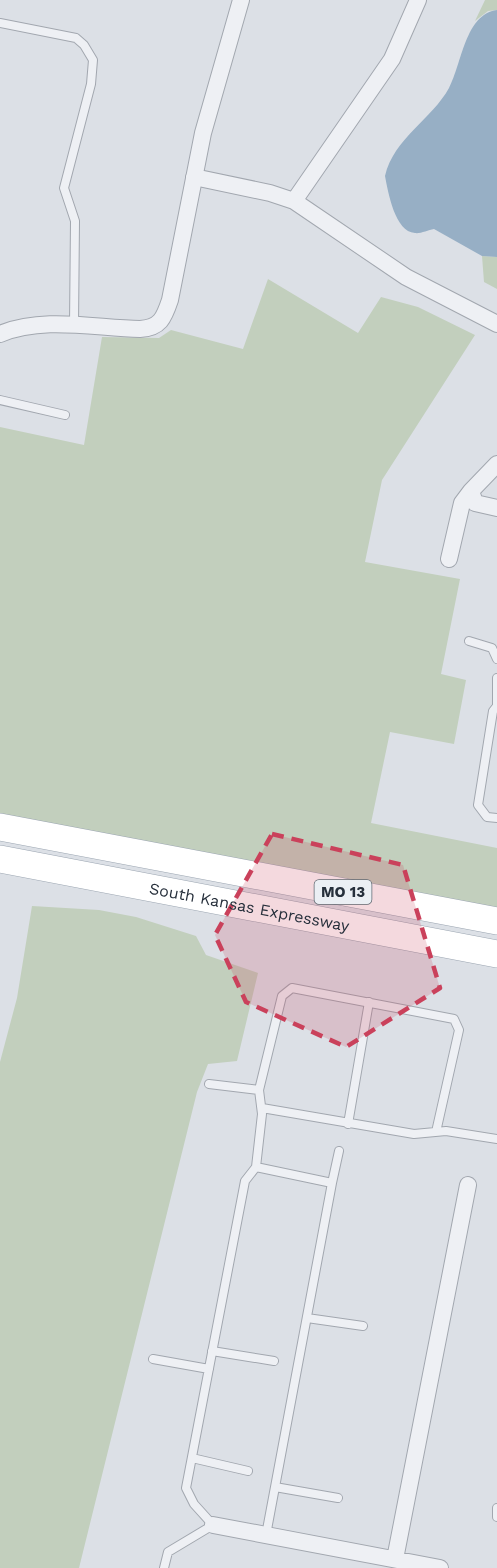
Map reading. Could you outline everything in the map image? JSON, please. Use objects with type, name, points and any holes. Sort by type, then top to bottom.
[{"type":"main road","name":"South Kansas Expressway","points":[[0,827],[497,921]]},
{"type":"main road","name":"South Kansas Expressway","points":[[0,859],[497,954]]},
{"type":"street","points":[[0,334],[23,327],[74,325],[140,329],[152,328],[160,323],[170,300],[203,133],[241,0]]},
{"type":"street","points":[[294,201],[392,59],[418,0]]},
{"type":"street","points":[[194,177],[270,193],[294,201],[406,277],[497,324]]},
{"type":"street","points":[[449,559],[462,503],[497,464]]},
{"type":"street","points":[[471,491],[475,503],[497,508]]},
{"type":"street","points":[[394,1564],[468,1185]]},
{"type":"street","points":[[213,1525],[394,1564],[440,1568]]},
{"type":"lane","points":[[0,23],[76,38],[84,45],[93,60],[91,84],[64,189],[75,221],[74,325]]},
{"type":"lane","points":[[0,400],[65,414]]},
{"type":"lane","points":[[469,641],[492,648],[497,659]]},
{"type":"lane","points":[[497,678],[497,706],[493,711],[478,805],[487,817],[497,818]]},
{"type":"lane","points":[[164,1568],[168,1552],[213,1525],[186,1488],[245,1181],[256,1167],[261,1108],[260,1090],[282,996],[292,988],[454,1019],[459,1030],[436,1132]]},
{"type":"lane","points":[[348,1124],[369,1002]]},
{"type":"lane","points":[[209,1084],[260,1090]]},
{"type":"lane","points":[[261,1108],[414,1134],[446,1131],[497,1139]]},
{"type":"lane","points":[[266,1535],[339,1151]]},
{"type":"lane","points":[[256,1167],[332,1183]]},
{"type":"lane","points":[[307,1318],[363,1326]]},
{"type":"lane","points":[[212,1351],[274,1361]]},
{"type":"lane","points":[[153,1359],[209,1369]]},
{"type":"lane","points":[[192,1458],[248,1471]]},
{"type":"lane","points":[[275,1487],[338,1498]]},
{"type":"lane","points":[[497,1508],[497,1517]]},
{"type":"highlighted area","points":[[272,834],[403,865],[440,988],[346,1047],[246,1002],[215,935]]},
{"type":"green space","points":[[485,0],[497,0],[497,10],[488,11],[475,21]]},
{"type":"green space","points":[[482,256],[497,257],[497,289],[484,282]]},
{"type":"green space","points":[[268,279],[358,333],[381,297],[418,307],[475,335],[382,480],[365,562],[460,579],[441,674],[466,680],[454,744],[390,732],[371,823],[497,848],[497,909],[0,819],[0,427],[84,445],[102,337],[159,338],[171,330],[243,349]]},
{"type":"green space","points":[[32,906],[99,910],[136,917],[196,936],[206,955],[258,973],[237,1061],[208,1064],[197,1092],[79,1568],[0,1568],[0,1062],[17,998]]},
{"type":"water","points":[[497,10],[497,257],[482,256],[434,229],[417,233],[408,231],[402,226],[394,210],[385,176],[396,151],[449,88],[471,30],[478,20]]}]
